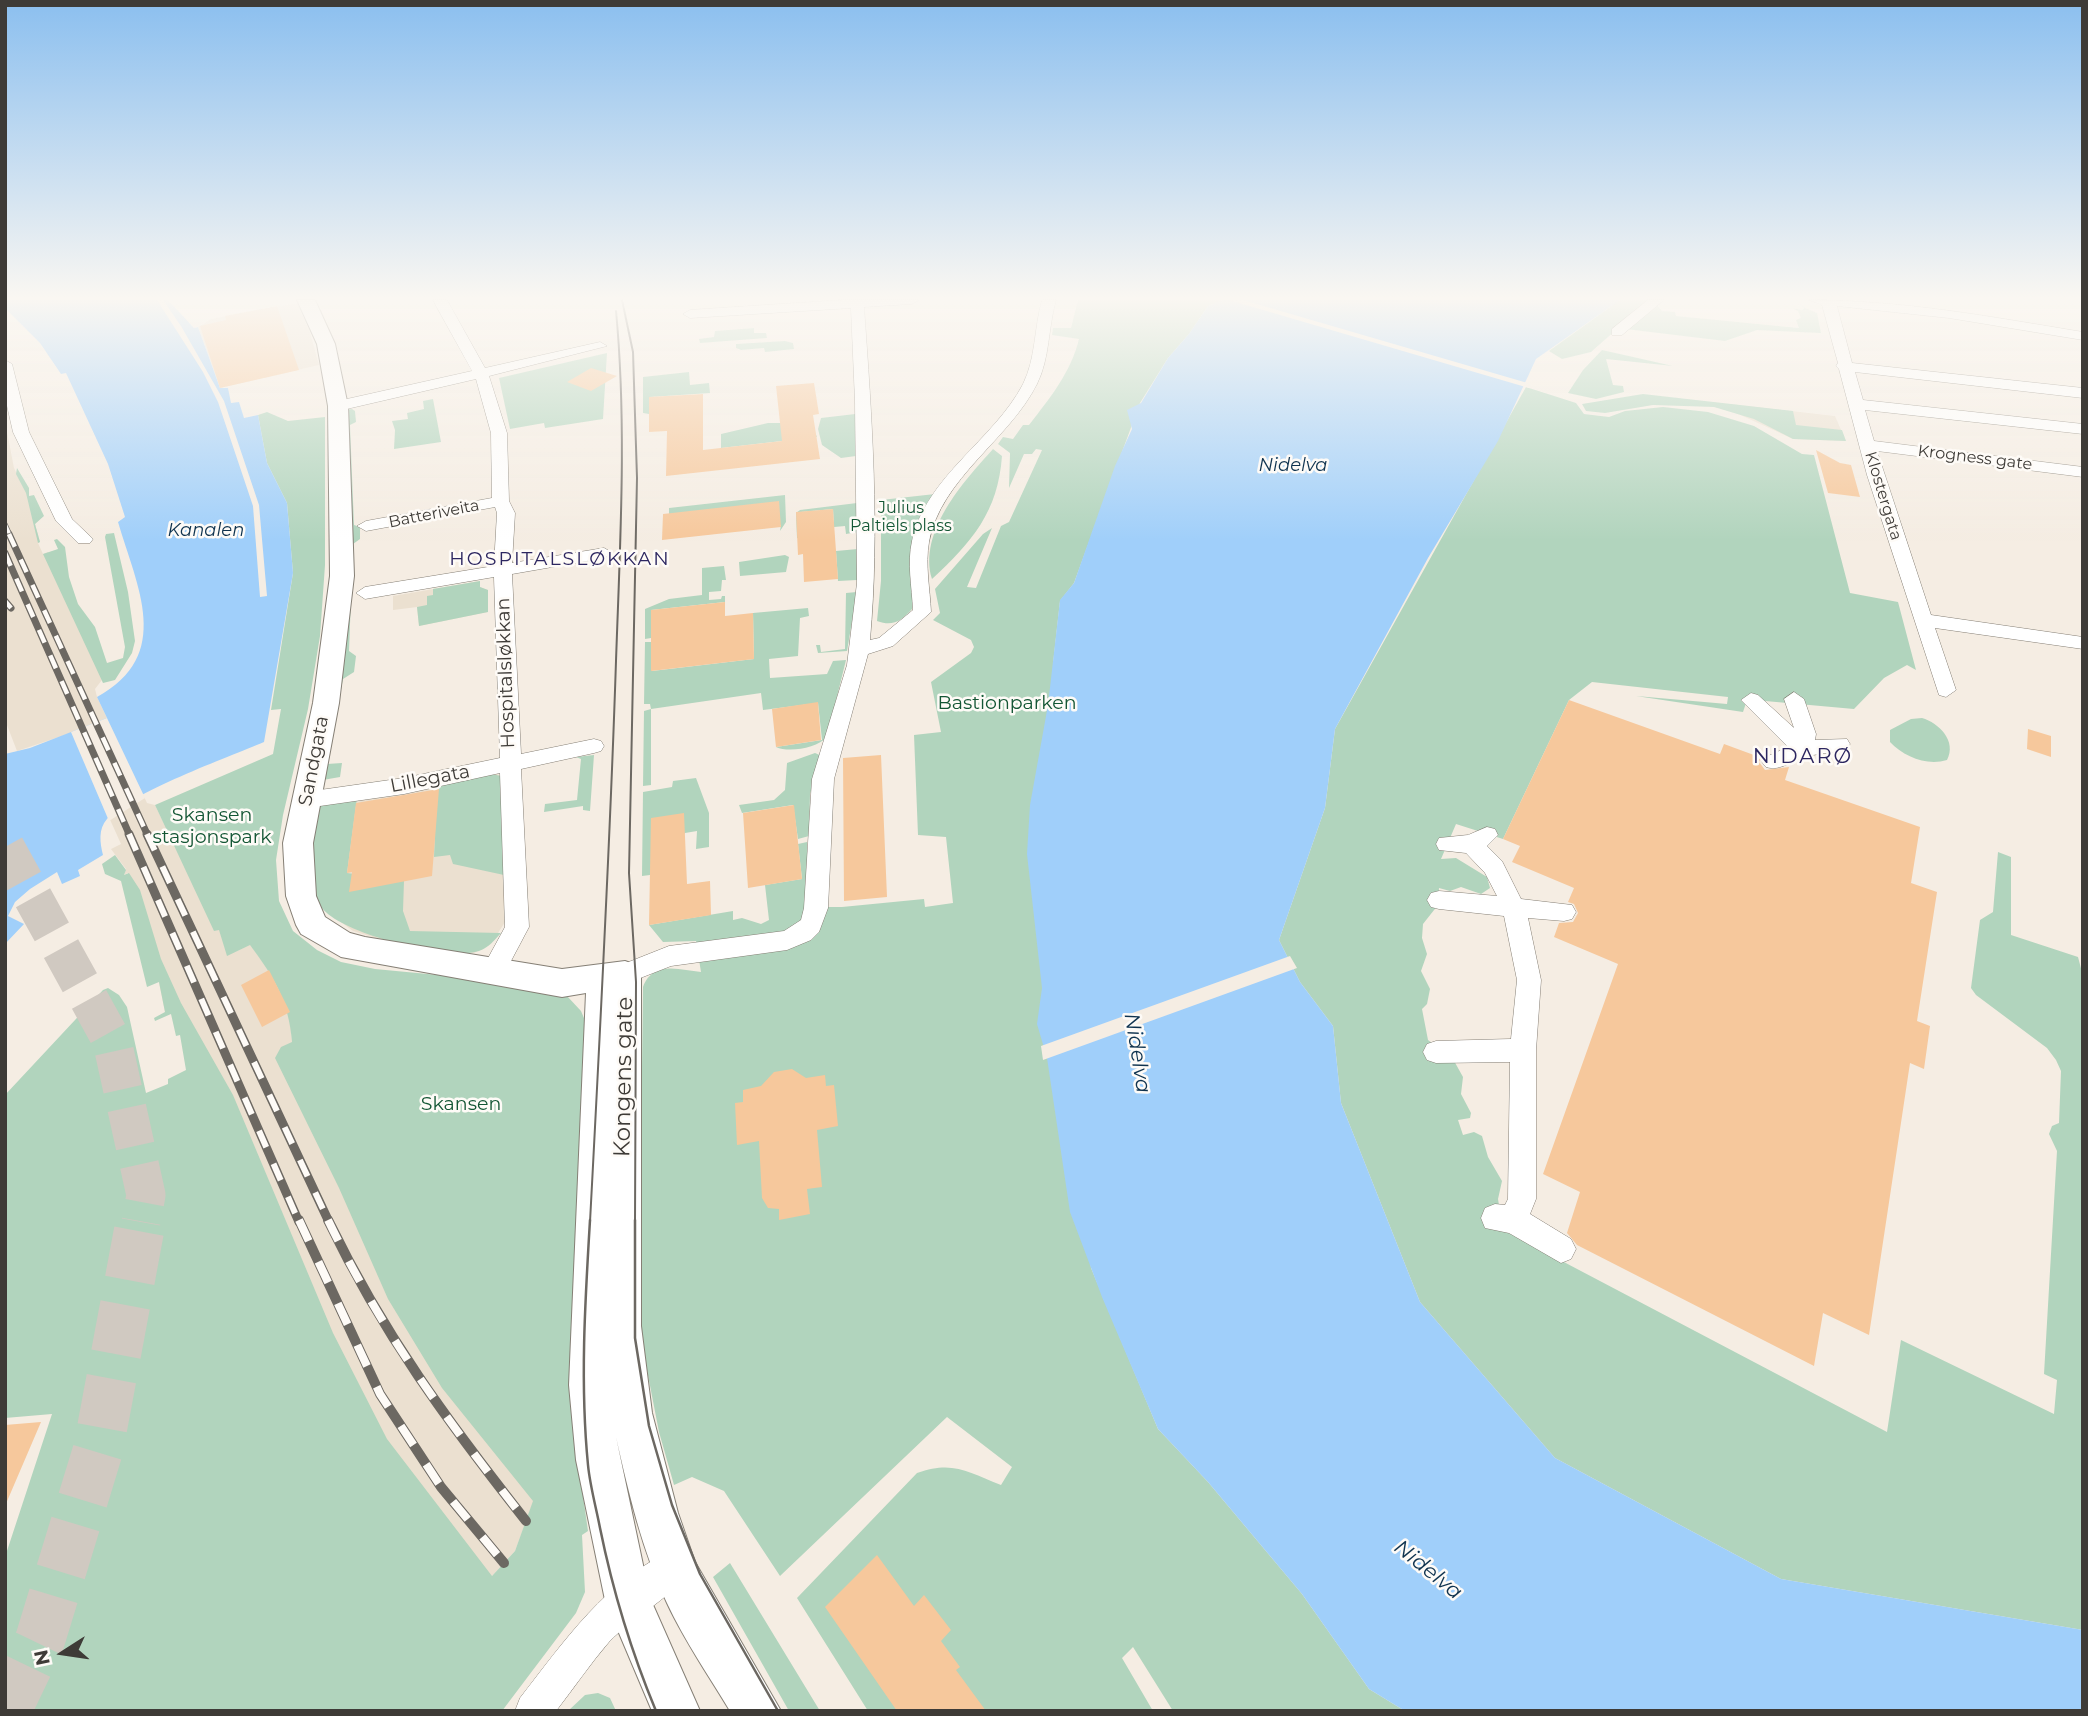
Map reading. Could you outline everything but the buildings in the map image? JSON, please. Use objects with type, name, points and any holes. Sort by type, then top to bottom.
[{"type":"main road","name":"Sandgata","points":[[333,380],[338,406],[342,576],[326,703],[298,843],[301,896],[312,925],[341,944],[365,950],[499,960],[562,983],[614,976]]},
{"type":"main road","name":"Kongens gate","points":[[614,976],[621,1326],[631,1413],[656,1513],[674,1567],[684,1590],[757,1711]]},
{"type":"main road","name":"Kongens gate","points":[[614,976],[590,1385],[597,1460],[628,1600],[676,1711]]},
{"type":"street","points":[[9,380],[21,432],[65,521],[84,539]]},
{"type":"street","points":[[338,406],[454,380]]},
{"type":"street","name":"Hospitalsløkkan","points":[[483,380],[499,433],[501,501],[506,513],[503,570],[517,927],[499,960]]},
{"type":"street","points":[[614,976],[668,956],[787,940],[811,925],[816,908],[816,863],[823,779],[859,650],[866,583],[862,380]]},
{"type":"street","points":[[859,650],[886,642],[922,612],[918,562],[923,531],[945,490],[1017,407],[1032,380]]},
{"type":"street","name":"Klostergata","points":[[1847,380],[1945,690]]},
{"type":"street","points":[[1968,380],[2083,393]]},
{"type":"street","points":[[1854,404],[2083,429]]},
{"type":"street","name":"Krogness gate","points":[[1868,445],[2083,472]]},
{"type":"street","name":"Batteriveita","points":[[366,526],[501,501]]},
{"type":"street","points":[[365,593],[604,553]]},
{"type":"street","points":[[1924,620],[2083,643]]},
{"type":"street","points":[[1794,699],[1806,734],[1803,749]]},
{"type":"street","points":[[1751,700],[1803,749]]},
{"type":"street","points":[[1773,762],[1803,749],[1840,744]]},
{"type":"street","name":"Lillegata","points":[[306,800],[404,786],[594,746]]},
{"type":"street","points":[[1468,841],[1494,867],[1514,907],[1529,980],[1523,1049],[1522,1199],[1504,1219],[1561,1249]]},
{"type":"street","points":[[1439,900],[1564,912]]},
{"type":"street","points":[[1436,1052],[1523,1049]]},
{"type":"street","points":[[533,1711],[597,1629],[628,1600],[674,1567]]},
{"type":"shaded area","points":[[217,380],[254,380],[220,388]]},
{"type":"shaded area","points":[[1712,402],[1835,416],[1846,441],[1793,439]]},
{"type":"shaded area","points":[[5,421],[14,468],[40,519],[35,524],[40,542],[38,543],[43,554],[48,552],[105,676],[95,689],[97,697],[147,803],[155,805],[196,890],[237,951],[250,944],[269,970],[290,1012],[292,1042],[546,1468],[515,1551],[492,1576],[418,1582],[177,1008],[165,1012],[154,959],[128,873],[124,875],[126,869],[111,849],[121,844],[71,733],[17,751],[5,720]]},
{"type":"shaded area","points":[[480,581],[480,587],[488,590],[488,612],[419,626],[417,607],[393,610],[393,596]]},
{"type":"shaded area","points":[[497,774],[501,776],[505,922],[491,944],[474,953],[382,940],[353,931],[322,908],[315,809]]},
{"type":"green space","points":[[499,380],[605,380],[603,419],[545,428],[544,423],[510,429]]},
{"type":"green space","points":[[643,380],[690,380],[690,385],[709,383],[710,393],[650,397],[649,414],[643,413]]},
{"type":"green space","name":"Bastionparken","points":[[1061,380],[1154,380],[1140,403],[1074,583],[1060,601],[1053,664],[1091,1268],[1158,1429],[1208,1482],[1302,1594],[1369,1689],[1405,1711],[1173,1711],[1133,1647],[1122,1658],[1153,1711],[868,1711],[797,1598],[917,1473],[930,1469],[960,1469],[1001,1485],[1012,1467],[947,1417],[780,1576],[724,1491],[692,1477],[674,1485],[659,1432],[645,1360],[639,1306],[643,987],[653,973],[660,970],[701,972],[696,941],[663,942],[649,925],[733,911],[733,920],[742,918],[761,924],[769,920],[765,885],[802,879],[798,844],[807,842],[807,907],[842,907],[924,899],[925,907],[953,903],[946,837],[918,835],[914,735],[941,732],[931,682],[971,653],[974,647],[971,640],[933,620],[940,613],[935,589],[983,534],[992,528],[967,587],[976,588],[1001,526],[1009,522],[1042,450],[1036,449],[1032,454],[1024,454],[1009,488],[1010,453],[998,444],[1003,437],[1013,439],[1023,425],[1029,425]]},
{"type":"green space","points":[[1576,380],[1612,380],[1613,385],[1623,386],[1624,392],[1596,399],[1568,393]]},
{"type":"green space","points":[[1526,387],[1576,403],[1584,414],[1609,417],[1625,411],[1663,407],[1708,412],[1754,426],[1802,454],[1814,455],[1850,593],[1898,602],[1916,670],[1907,665],[1884,678],[1854,709],[1743,699],[1746,703],[1743,712],[1636,696],[1727,704],[1728,697],[1592,682],[1569,700],[1503,839],[1456,824],[1441,859],[1456,858],[1487,877],[1490,888],[1481,894],[1461,887],[1450,891],[1439,888],[1438,905],[1423,924],[1422,938],[1427,954],[1421,971],[1430,989],[1427,1004],[1422,1009],[1428,1040],[1453,1059],[1463,1077],[1461,1094],[1471,1113],[1470,1118],[1458,1120],[1463,1135],[1474,1132],[1482,1136],[1488,1157],[1502,1181],[1498,1199],[1503,1230],[1887,1432],[1901,1340],[2054,1414],[2057,1380],[2044,1374],[2057,1151],[2049,1134],[2052,1126],[2059,1123],[2061,1071],[2047,1048],[1976,995],[1971,988],[1980,920],[1993,912],[1998,852],[2011,857],[2011,935],[2078,957],[2083,976],[2083,1630],[1781,1579],[1555,1458],[1420,1302],[1341,1103],[1333,1026],[1300,982],[1279,940],[1325,808],[1335,729]]},
{"type":"green space","points":[[1643,394],[1793,411],[1796,425],[1842,430],[1846,441],[1793,439],[1754,419],[1714,407],[1653,405],[1605,413],[1586,411],[1582,404]]},
{"type":"green space","points":[[433,399],[441,442],[394,449],[395,430],[392,421],[408,419],[407,413],[424,409],[423,401]]},
{"type":"green space","points":[[346,410],[355,411],[356,422],[350,425],[354,525],[360,527],[360,539],[353,544],[349,651],[356,656],[354,672],[343,679],[327,764],[342,763],[340,777],[317,781]]},
{"type":"green space","points":[[267,412],[288,421],[325,417],[325,565],[320,636],[308,709],[283,815],[276,860],[279,901],[293,931],[317,950],[341,962],[375,969],[480,979],[567,996],[581,1011],[586,1023],[576,1447],[588,1531],[582,1535],[585,1592],[576,1613],[502,1711],[5,1711],[5,1557],[52,1414],[5,1418],[5,1095],[103,990],[108,988],[119,995],[127,1007],[146,1093],[168,1084],[168,1079],[186,1070],[180,1035],[176,1036],[171,1014],[155,1021],[154,1018],[165,1012],[159,982],[147,987],[121,881],[105,874],[102,864],[115,855],[126,870],[124,875],[129,873],[140,890],[161,959],[181,1003],[233,1095],[333,1333],[387,1439],[492,1576],[515,1551],[533,1501],[442,1388],[388,1299],[339,1188],[275,1058],[281,1047],[292,1042],[288,1014],[279,990],[250,945],[227,956],[219,930],[214,931],[155,805],[273,754],[281,709],[271,710],[293,573],[287,503],[267,463],[258,415]]},
{"type":"green space","points":[[855,414],[856,456],[841,458],[822,445],[818,429],[821,418]]},
{"type":"green space","points":[[768,423],[788,423],[813,428],[817,437],[721,448],[721,434]]},
{"type":"green space","points":[[993,449],[1002,456],[989,510],[971,539],[932,579],[929,561],[937,526],[957,492]]},
{"type":"green space","points":[[17,468],[29,488],[29,496],[34,495],[44,516],[35,524],[40,542],[38,543],[26,493],[16,474]]},
{"type":"green space","name":"Julius Paltiels plass","points":[[935,494],[912,609],[896,622],[877,621],[881,581],[881,500]]},
{"type":"green space","points":[[785,495],[786,522],[780,531],[781,525],[669,514],[669,508]]},
{"type":"green space","points":[[857,503],[857,532],[846,534],[845,526],[834,527],[833,509],[801,512],[802,538],[797,538],[796,513],[800,510]]},
{"type":"green space","points":[[114,533],[128,592],[135,641],[132,653],[115,680],[103,683],[43,554],[58,549],[54,540],[57,539],[65,547],[69,577],[78,604],[95,627],[107,663],[123,658],[125,647],[105,537],[106,534]]},
{"type":"green space","points":[[858,549],[857,580],[838,581],[836,551]]},
{"type":"green space","points":[[785,555],[789,557],[786,572],[740,576],[739,562]]},
{"type":"green space","points":[[724,566],[726,580],[722,580],[721,591],[709,592],[709,600],[725,596],[725,602],[651,610],[651,638],[645,639],[645,609],[669,599],[702,595],[702,568]]},
{"type":"green space","points":[[480,581],[480,587],[488,590],[488,612],[419,626],[417,607],[427,605],[427,596],[433,595],[433,589]]},
{"type":"green space","points":[[857,592],[847,651],[818,653],[816,645],[820,645],[821,652],[845,649],[846,593]]},
{"type":"green space","points":[[808,608],[809,616],[800,618],[798,656],[769,659],[770,678],[827,674],[833,661],[846,660],[827,737],[822,741],[810,747],[788,750],[776,747],[822,740],[818,703],[763,710],[761,693],[651,709],[650,704],[644,704],[645,642],[652,642],[652,671],[754,659],[753,613]]},
{"type":"green space","points":[[651,709],[651,785],[643,786],[644,711]]},
{"type":"green space","points":[[1922,718],[1945,734],[1950,746],[1947,760],[1932,762],[1916,759],[1890,742],[1890,730],[1911,719]]},
{"type":"green space","points":[[815,753],[822,756],[810,794],[809,836],[798,839],[793,805],[742,813],[739,805],[774,800],[785,790],[787,763]]},
{"type":"green space","points":[[594,755],[590,811],[583,810],[583,806],[544,812],[545,804],[577,800],[581,759],[576,757]]},
{"type":"green space","points":[[492,774],[501,776],[504,875],[453,864],[450,855],[434,857],[437,784]]},
{"type":"green space","points":[[696,778],[709,813],[709,847],[696,849],[697,831],[685,833],[650,875],[642,876],[643,792],[672,787],[673,781]]},
{"type":"green space","points":[[357,798],[347,873],[404,881],[403,911],[410,931],[501,933],[492,942],[475,952],[441,952],[418,948],[350,927],[322,908],[313,876],[312,812],[319,805]]},
{"type":"green space","points":[[730,1563],[820,1711],[789,1711],[713,1577]]},
{"type":"green space","points":[[598,1693],[610,1698],[616,1711],[568,1711],[585,1695]]},
{"type":"water","name":"Kanalen","points":[[69,380],[217,380],[220,388],[228,388],[231,403],[239,402],[244,418],[258,415],[267,463],[287,503],[293,573],[264,742],[157,787],[119,809],[102,827],[103,855],[78,870],[80,876],[62,884],[57,872],[15,902],[8,916],[24,924],[5,944],[5,754],[30,748],[107,718],[97,697],[121,680],[135,661],[142,640],[144,618],[140,595],[118,522],[125,517],[108,464]]},
{"type":"water","name":"Nidelva","points":[[1155,380],[1526,380],[1498,441],[1428,558],[1335,729],[1325,808],[1279,940],[1300,982],[1333,1026],[1341,1103],[1420,1302],[1555,1458],[1781,1579],[2083,1630],[2083,1711],[1405,1711],[1369,1689],[1302,1594],[1208,1482],[1158,1429],[1102,1297],[1070,1212],[1047,1058],[1037,1024],[1042,988],[1027,854],[1030,805],[1048,705],[1060,600],[1074,583],[1115,466],[1132,429],[1127,410],[1141,403]]},
{"type":"pier","points":[[207,380],[212,380],[224,401],[259,505],[267,596],[260,597],[253,506],[218,402]]},
{"type":"pier","points":[[1502,380],[1531,384],[1529,388]]},
{"type":"pier","points":[[107,718],[145,798],[109,821],[71,732]]},
{"type":"pier","points":[[1290,956],[1297,968],[1043,1060],[1041,1046]]},
{"type":"tunnel","points":[[5,847],[112,1041],[146,1195],[141,1222]]},
{"type":"tunnel","points":[[6,1711],[40,1640],[98,1450],[141,1220]]},
{"type":"tram line","points":[[590,1222],[608,871],[621,530],[620,380]]},
{"type":"tram line","points":[[634,380],[637,478],[629,873],[636,982],[635,1222]]},
{"type":"tram line","points":[[590,1220],[584,1374],[589,1473],[617,1598],[656,1711]]},
{"type":"tram line","points":[[635,1222],[635,1338],[649,1426],[672,1505],[700,1574],[778,1711]]},
{"type":"railway","points":[[5,524],[10,535]]},
{"type":"railway","points":[[9,534],[148,836]]},
{"type":"railway","points":[[5,553],[130,836]]},
{"type":"railway","points":[[5,601],[11,608]]},
{"type":"railway","points":[[129,834],[299,1222]]},
{"type":"railway","points":[[147,834],[329,1222]]},
{"type":"railway","points":[[299,1220],[380,1394],[441,1487],[504,1563]]},
{"type":"railway","points":[[329,1222],[371,1301],[418,1376],[526,1521]]},
{"type":"district","name":"HOSPITALSLØKKAN","points":[[560,559]]},
{"type":"district","name":"NIDARØ","points":[[1803,757]]},
{"type":"park label","name":"Skansen stasjonspark","points":[[212,826]]},
{"type":"park label","name":"Skansen","points":[[461,1104]]}]
